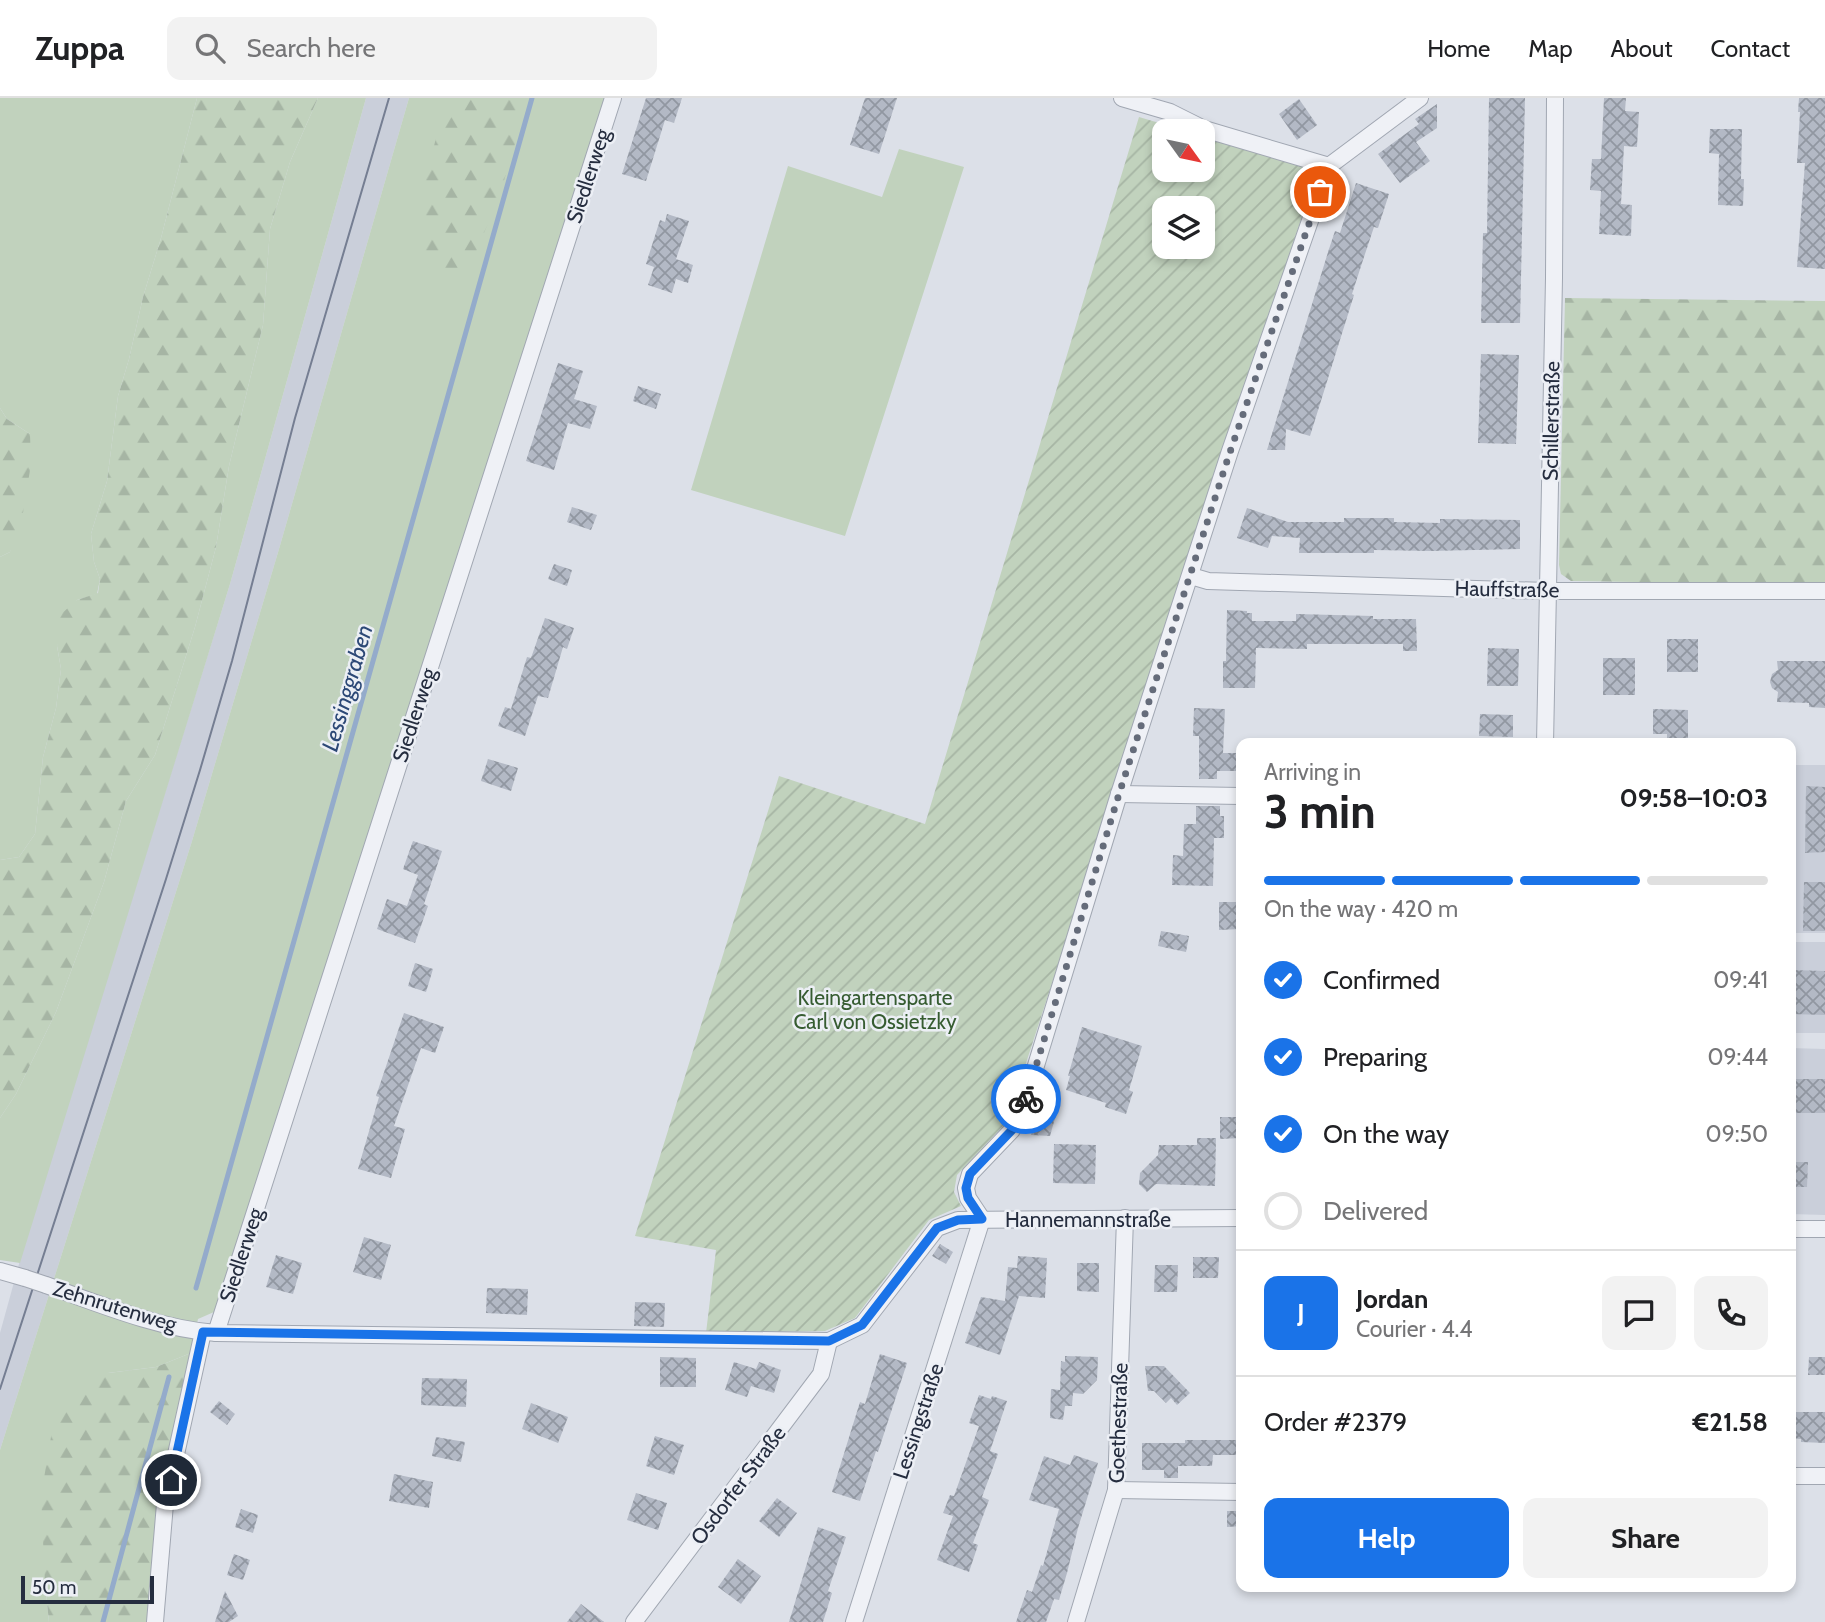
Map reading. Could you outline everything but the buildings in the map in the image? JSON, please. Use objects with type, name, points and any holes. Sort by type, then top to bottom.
[{"type":"street","name":"Siedlerweg","points":[[155,1622],[165,1504],[209,1332],[613,98]]},
{"type":"street","points":[[1122,98],[1172,105],[1204,129],[1329,166]]},
{"type":"street","points":[[982,1219],[968,1198],[966,1188],[970,1174],[1012,1130],[1023,1108],[1119,794],[1230,452],[1329,166],[1420,98]]},
{"type":"street","name":"Schillerstraße","points":[[1545,738],[1555,278],[1555,98]]},
{"type":"street","name":"Hauffstraße","points":[[1191,576],[1208,581],[1547,591],[1825,591]]},
{"type":"street","points":[[1119,794],[1236,796]]},
{"type":"street","name":"Goethestraße","points":[[1076,1622],[1116,1490],[1125,1218]]},
{"type":"street","name":"Hannemannstraße","points":[[937,1228],[958,1220],[982,1219],[1236,1219]]},
{"type":"street","name":"Lessingstraße","points":[[854,1622],[982,1219]]},
{"type":"street","name":"Zehnrutenweg","points":[[0,1272],[111,1308],[209,1332],[829,1341],[862,1325],[937,1228]]},
{"type":"street","points":[[1796,1229],[1825,1229]]},
{"type":"street","name":"Osdorfer Straße","points":[[634,1622],[821,1374],[829,1341]]},
{"type":"street","points":[[1796,1476],[1825,1476]]},
{"type":"street","points":[[1116,1490],[1236,1492]]},
{"type":"shaded area","points":[[366,98],[409,98],[192,841],[0,1450],[0,1333],[27,1235],[230,584]]},
{"type":"shaded area","points":[[1796,765],[1825,765],[1825,933],[1796,933]]},
{"type":"shaded area","points":[[1796,942],[1825,942],[1825,1033],[1796,1033]]},
{"type":"shaded area","points":[[1796,1048],[1825,1049],[1825,1215],[1796,1214]]},
{"type":"green space","points":[[0,98],[197,98],[118,396],[107,481],[91,534],[94,562],[100,579],[97,594],[77,600],[57,646],[61,669],[56,708],[43,757],[35,834],[19,857],[0,860],[0,557],[10,552],[30,434],[7,419],[0,408]]},
{"type":"green space","points":[[197,98],[318,98],[290,162],[270,229],[263,325],[229,466],[216,547],[195,627],[155,755],[126,801],[104,882],[56,1012],[16,1094],[0,1118],[0,860],[19,857],[35,834],[43,757],[56,708],[61,669],[57,646],[60,615],[77,600],[98,593],[100,579],[94,562],[91,534],[107,481],[118,396]]},
{"type":"green space","points":[[318,98],[366,98],[230,584],[20,1263],[0,1260],[0,1118],[16,1094],[56,1012],[104,882],[126,801],[155,755],[195,627],[216,547],[229,466],[263,325],[270,229],[290,162]]},
{"type":"green space","points":[[409,98],[606,98],[214,1312],[198,1319],[191,1353],[156,1367],[108,1373],[45,1584],[49,1622],[0,1622],[0,1450],[192,841]]},
{"type":"green space","points":[[446,98],[529,98],[499,197],[471,264],[441,276],[420,257],[422,194]]},
{"type":"green space","name":"Kleingartensparte Carl von Ossietzky","points":[[1139,117],[1152,121],[1152,182],[1215,182],[1215,140],[1303,167],[1311,176],[1311,189],[1004,1125],[957,1175],[954,1192],[961,1206],[929,1220],[855,1318],[825,1331],[706,1333],[716,1250],[635,1236],[779,776],[925,824]]},
{"type":"green space","points":[[899,149],[964,167],[845,536],[691,490],[788,166],[882,197]]},
{"type":"green space","points":[[1565,298],[1825,301],[1825,585],[1571,581],[1561,574],[1559,565]]},
{"type":"green space","points":[[0,408],[7,419],[30,434],[31,464],[20,531],[10,552],[0,557]]},
{"type":"green space","points":[[191,1353],[149,1622],[49,1622],[41,1496],[54,1419],[62,1400],[82,1384],[108,1373],[156,1367]]},
{"type":"waterway","name":"Lessinggraben","points":[[196,1288],[532,98]]},
{"type":"waterway","name":"Lessinggraben","points":[[103,1622],[169,1377]]},
{"type":"tram line","points":[[0,1389],[200,770],[232,661],[295,418],[389,98]]},
{"type":"way so far","points":[[1026,1099],[1119,794],[1230,452],[1320,192]]},
{"type":"route","points":[[171,1480],[203,1332],[829,1341],[862,1325],[937,1228],[958,1220],[982,1219],[968,1198],[966,1188],[970,1174],[1012,1130],[1026,1099]]}]
